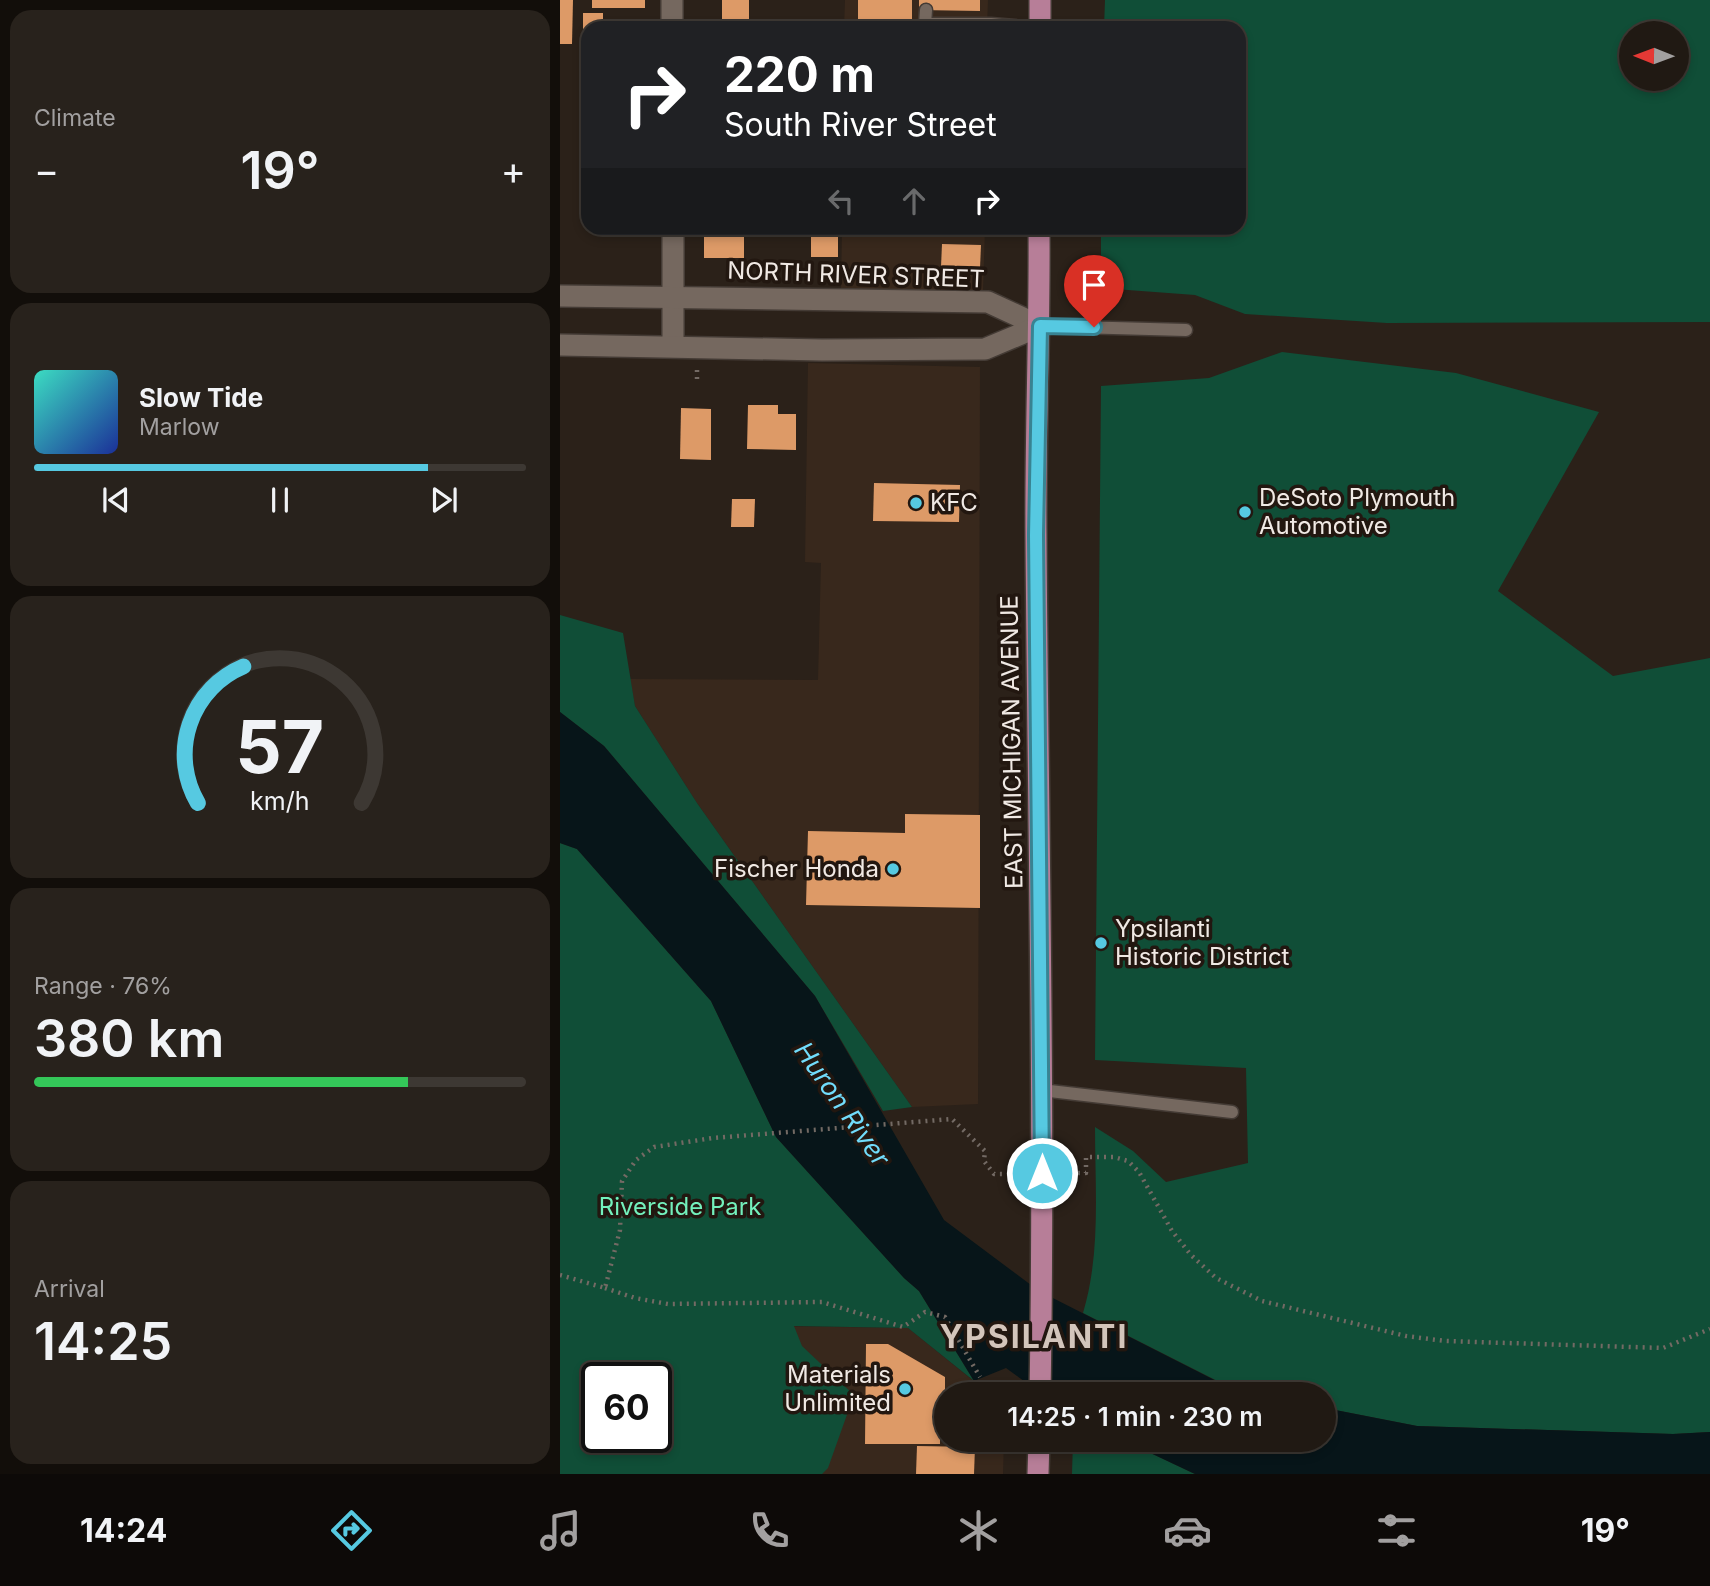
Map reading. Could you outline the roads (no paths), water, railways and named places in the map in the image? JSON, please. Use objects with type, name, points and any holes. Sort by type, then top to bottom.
[{"type":"main road","points":[[1038,21],[1040,0]]},
{"type":"main road","name":"EAST MICHIGAN AVENUE","points":[[1039,235],[1036,535],[1042,1256],[1040,1382]]},
{"type":"main road","points":[[1038,1474],[1039,1452]]},
{"type":"street","points":[[672,0],[672,21]]},
{"type":"street","points":[[673,235],[673,346]]},
{"type":"street","name":"NORTH RIVER STREET","points":[[560,296],[988,302],[1040,326]]},
{"type":"street","points":[[560,345],[985,349],[1040,326]]},
{"type":"lane","points":[[925,21],[926,10]]},
{"type":"lane","points":[[972,11],[972,21]]},
{"type":"lane","points":[[936,21],[951,17],[962,21]]},
{"type":"lane","points":[[1040,326],[1186,330]]},
{"type":"lane","points":[[1041,1090],[1232,1112]]},
{"type":"water","name":"Huron River","points":[[560,712],[604,746],[815,996],[944,1220],[1039,1291],[1218,1382],[1025,1382],[1006,1368],[974,1381],[919,1291],[904,1278],[776,1137],[711,1001],[577,849],[560,843]]},
{"type":"water","points":[[1336,1410],[1417,1426],[1673,1434],[1710,1432],[1710,1474],[1195,1474],[1148,1452],[1336,1452]]},
{"type":"place","name":"KFC","points":[[916,503]]},
{"type":"place","name":"DeSoto Plymouth Automotive","points":[[1245,512]]},
{"type":"place","name":"Fischer Honda","points":[[893,869]]},
{"type":"place","name":"Ypsilanti Historic District","points":[[1101,943]]},
{"type":"place","name":"Materials Unlimited","points":[[905,1389]]},
{"type":"district","name":"YPSILANTI","points":[[1034,1337]]},
{"type":"park label","name":"Riverside Park","points":[[680,1207]]}]
